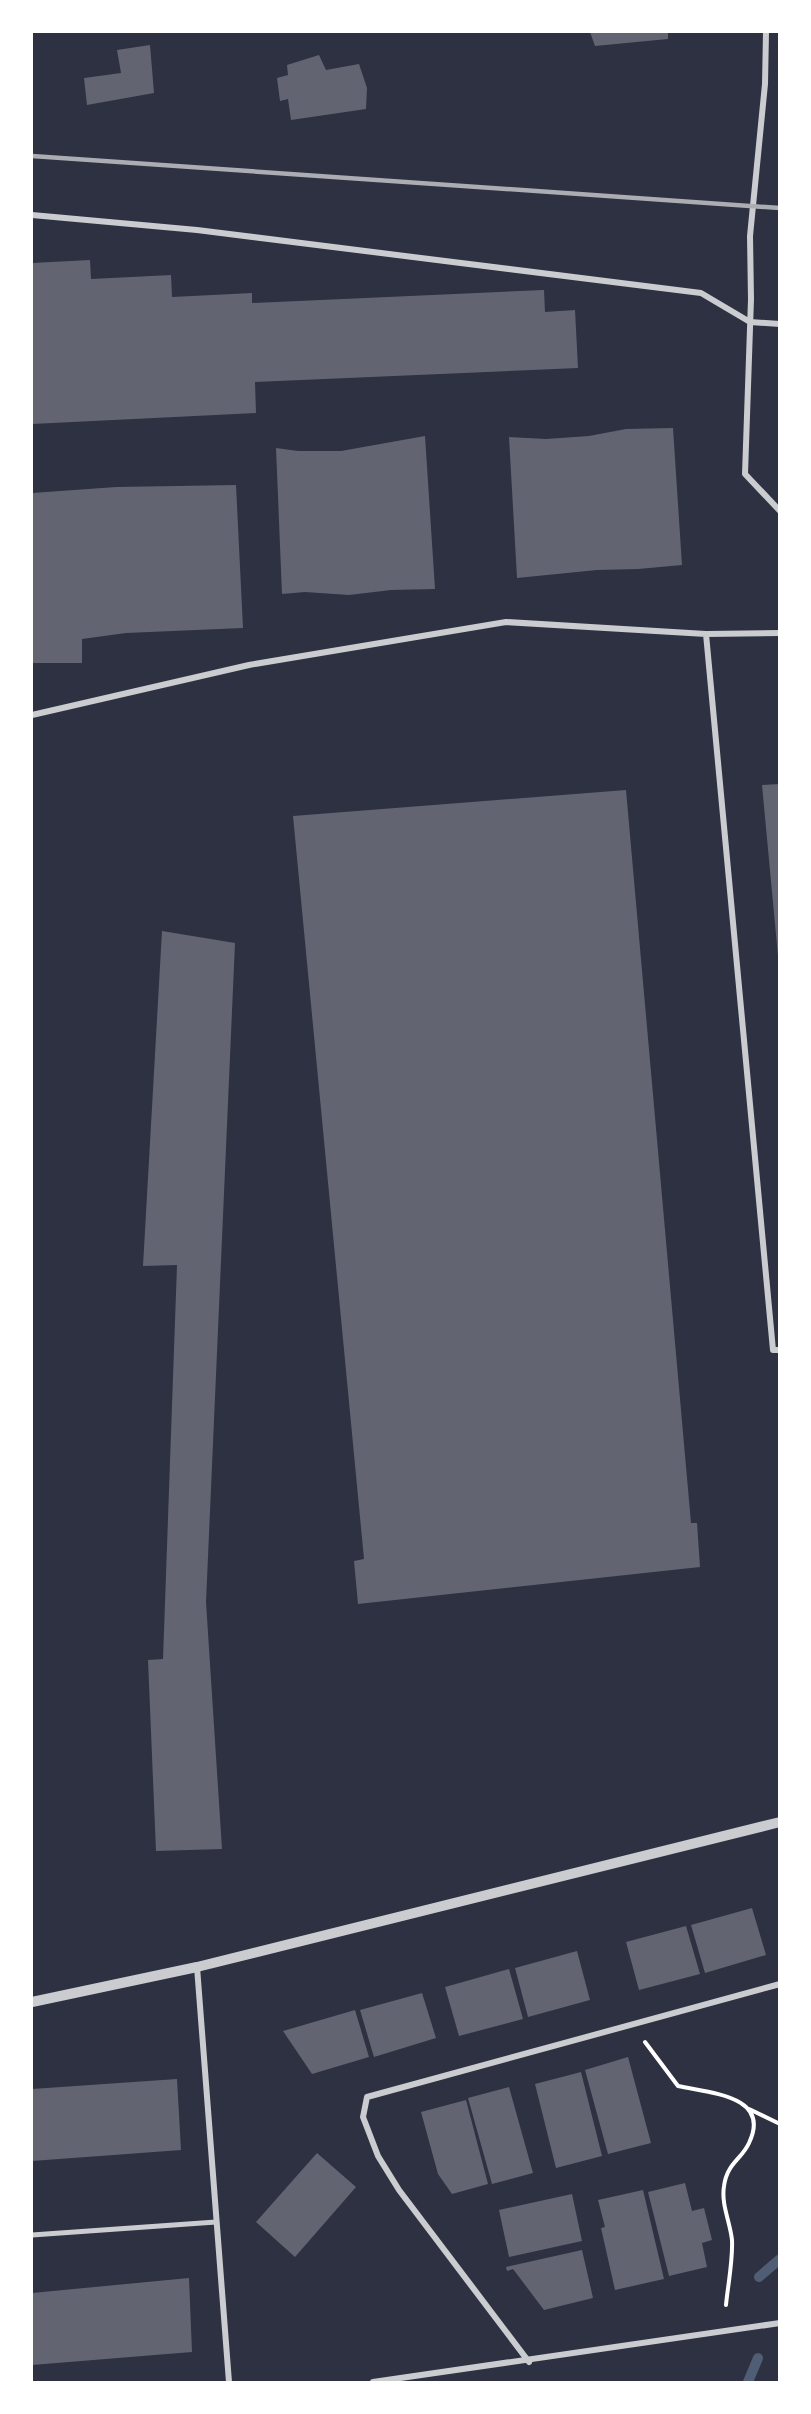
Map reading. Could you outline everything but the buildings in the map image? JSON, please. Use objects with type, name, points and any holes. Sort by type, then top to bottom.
[{"type":"street","points":[[766,32],[765,84],[750,236],[750,322],[745,474],[780,511]]},
{"type":"street","points":[[32,214],[197,230],[701,293],[750,322],[780,324]]},
{"type":"street","points":[[32,715],[249,665],[506,622],[706,634],[780,633]]},
{"type":"street","points":[[706,634],[773,1350],[780,1350]]},
{"type":"street","points":[[32,2002],[197,1967],[780,1822]]},
{"type":"street","points":[[197,1967],[229,2382]]},
{"type":"street","points":[[529,2362],[399,2190],[378,2156],[363,2117],[367,2097],[780,1984]]},
{"type":"street","points":[[32,2235],[216,2222]]},
{"type":"street","points":[[373,2382],[529,2362],[780,2323]]},
{"type":"path","points":[[644,2041],[678,2086],[732,2096],[749,2109],[780,2124]]},
{"type":"path","points":[[726,2305],[732,2241],[723,2206],[724,2185],[731,2165],[749,2144],[754,2125],[749,2109]]},
{"type":"waterway","points":[[759,2277],[780,2259]]},
{"type":"waterway","points":[[748,2382],[758,2358]]},
{"type":"railway","points":[[32,156],[780,208]]}]
